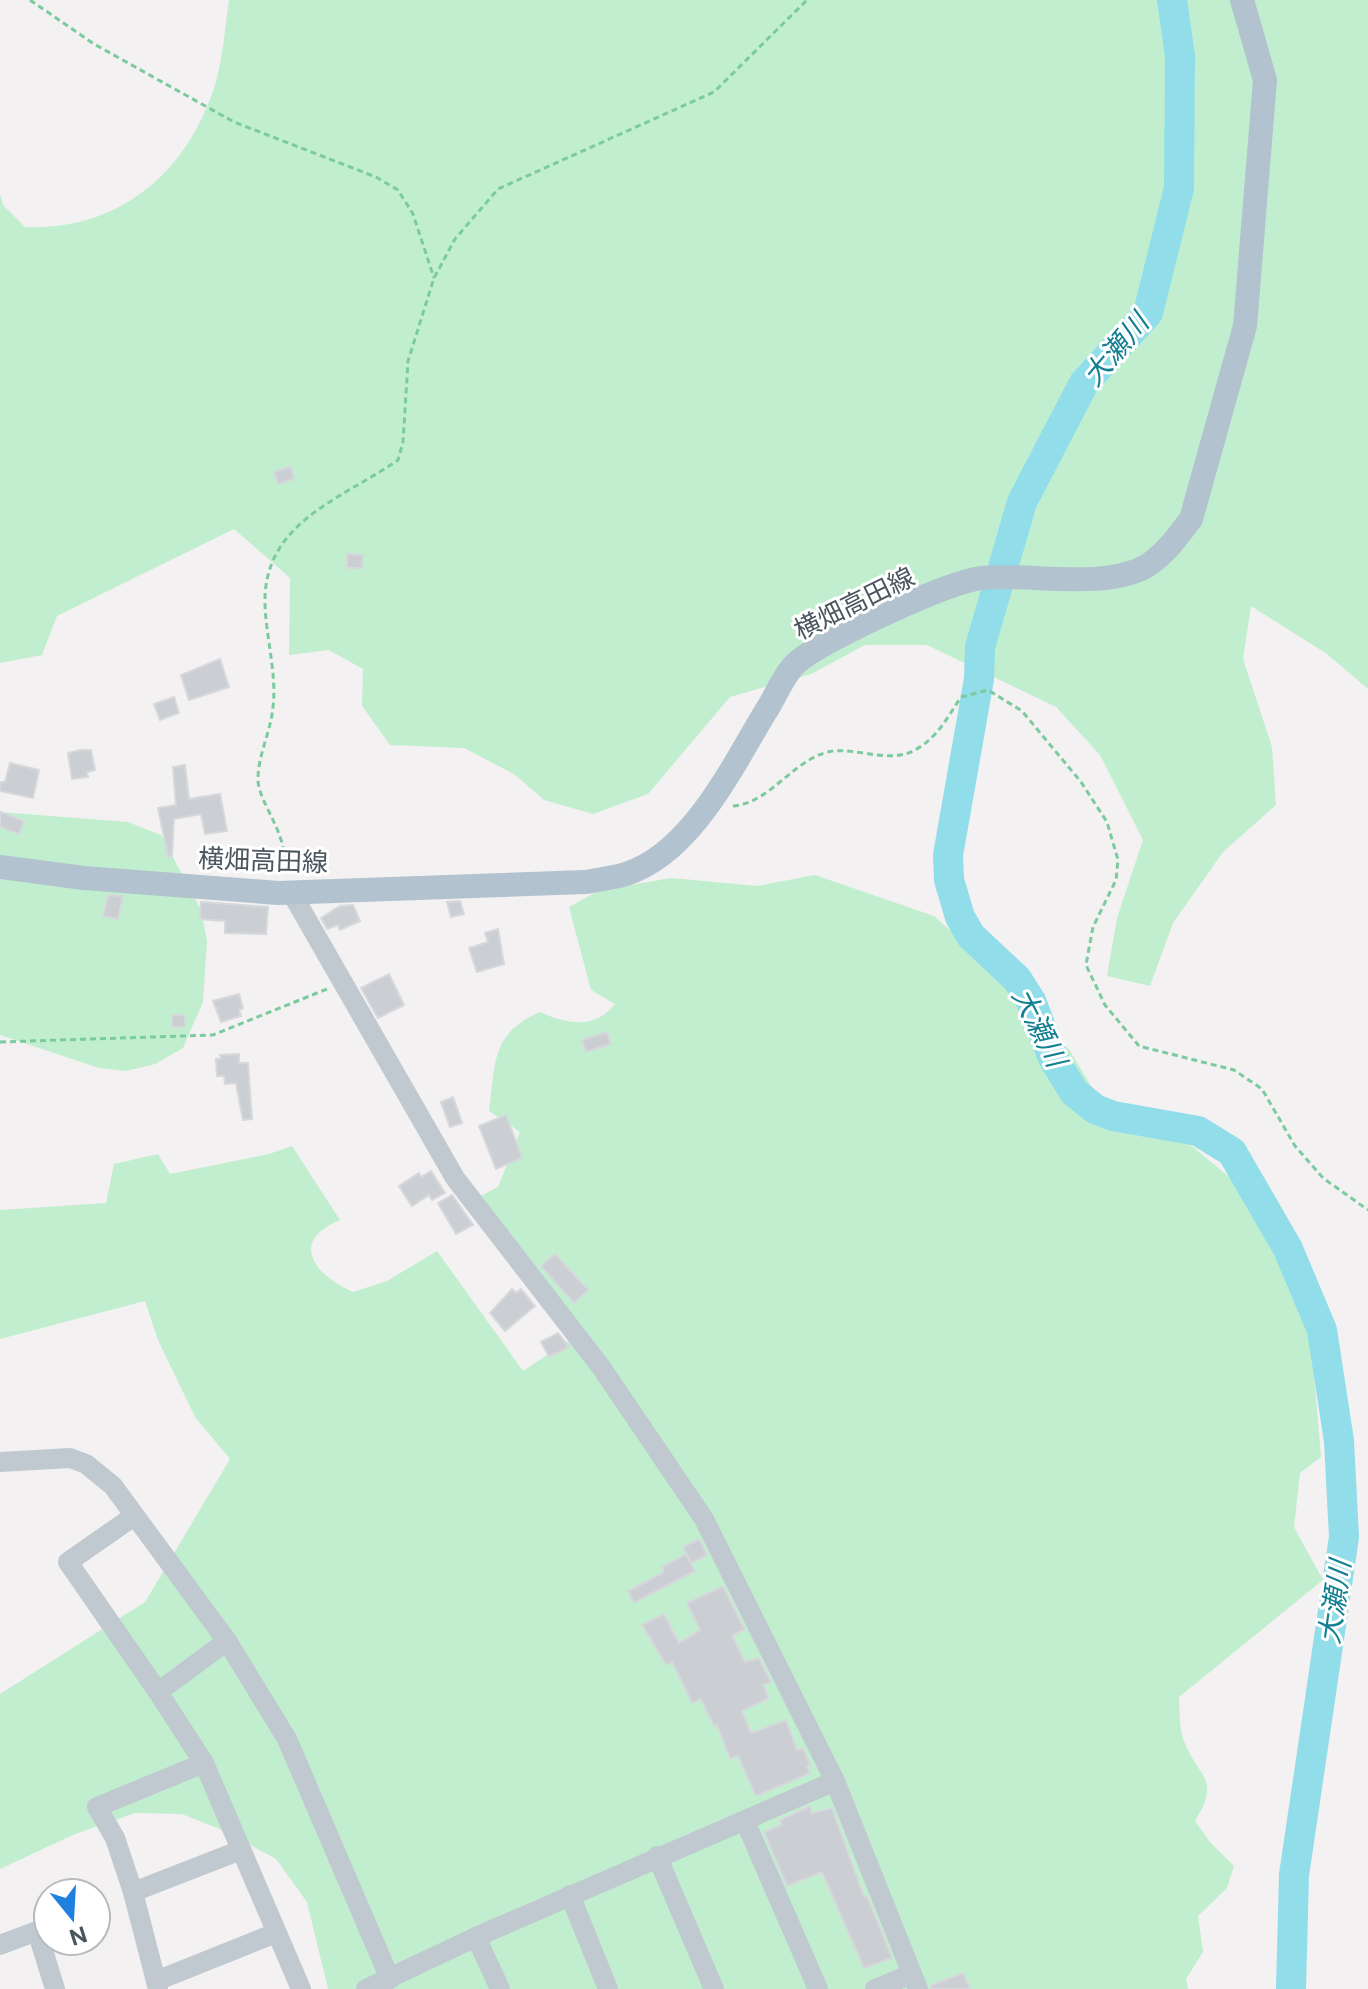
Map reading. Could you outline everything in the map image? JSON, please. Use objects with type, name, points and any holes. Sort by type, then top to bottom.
[{"type":"main road","name":"横畑高田線","points":[[0,867],[84,878],[284,892],[585,882],[628,874],[656,858],[686,832],[709,804],[796,662],[830,640],[980,578],[1086,578],[1118,575],[1145,566],[1172,544],[1191,519],[1245,326],[1265,80],[1242,0]]},
{"type":"street","points":[[284,892],[343,983],[455,1178],[601,1367],[704,1519],[835,1781],[915,1981],[875,1989]]},
{"type":"street","points":[[0,1462],[57,1458],[86,1464],[113,1486],[227,1641],[287,1739],[390,1979]]},
{"type":"street","points":[[134,1516],[68,1562],[204,1763],[301,1989]]},
{"type":"street","points":[[158,1692],[227,1641]]},
{"type":"street","points":[[204,1763],[97,1807],[115,1838],[133,1892],[157,1985],[276,1933]]},
{"type":"street","points":[[366,1989],[657,1856],[835,1781]]},
{"type":"street","points":[[745,1821],[818,1989]]},
{"type":"street","points":[[133,1892],[241,1850]]},
{"type":"street","points":[[657,1856],[714,1989]]},
{"type":"street","points":[[570,1895],[608,1989]]},
{"type":"street","points":[[0,1945],[37,1931],[55,1989]]},
{"type":"street","points":[[476,1937],[500,1989]]},
{"type":"path","points":[[30,0],[94,44],[234,122],[376,177],[398,190],[413,214],[434,278]]},
{"type":"path","points":[[284,892],[284,865],[278,828],[257,781],[274,706],[265,601],[270,569],[284,537],[312,514],[398,460],[403,442],[408,361],[434,278],[455,239],[498,189],[714,92],[807,0]]},
{"type":"path","points":[[709,804],[737,807],[768,792],[804,763],[829,752],[910,753],[933,739],[961,697],[988,690],[1022,711],[1081,782],[1107,822],[1118,860],[1116,880],[1093,927],[1086,965],[1105,1005],[1139,1046],[1234,1070],[1262,1089],[1295,1146],[1323,1178],[1368,1210]]},
{"type":"path","points":[[0,1042],[213,1035],[343,983]]},
{"type":"green space","points":[[229,0],[1368,0],[1368,689],[1327,654],[1251,606],[1243,659],[1272,747],[1276,805],[1223,852],[1173,923],[1150,986],[1107,976],[1117,918],[1143,840],[1100,755],[1056,707],[927,645],[865,645],[811,674],[730,697],[648,794],[593,814],[544,800],[514,774],[464,748],[390,745],[362,706],[363,669],[329,650],[289,655],[290,578],[234,529],[57,616],[42,655],[0,663],[0,195],[4,206],[25,227],[59,226],[90,219],[119,207],[145,190],[167,170],[187,145],[203,117],[218,75]]},
{"type":"green space","points":[[0,812],[128,822],[161,835],[201,910],[207,941],[203,1002],[183,1048],[155,1064],[126,1071],[99,1068],[0,1035]]},
{"type":"green space","points":[[815,875],[934,916],[1017,990],[1070,1051],[1115,1126],[1188,1143],[1239,1185],[1310,1326],[1321,1457],[1300,1473],[1294,1527],[1323,1580],[1179,1697],[1182,1736],[1207,1787],[1207,1796],[1195,1821],[1210,1842],[1234,1866],[1227,1888],[1198,1916],[1203,1952],[1186,1979],[1188,1989],[328,1989],[307,1902],[276,1859],[227,1832],[182,1814],[135,1813],[75,1834],[0,1869],[0,1694],[145,1602],[230,1459],[195,1417],[158,1340],[145,1301],[0,1339],[0,1210],[106,1203],[114,1164],[158,1154],[170,1174],[269,1154],[292,1146],[340,1220],[315,1238],[311,1248],[318,1268],[353,1292],[387,1281],[437,1251],[523,1371],[574,1337],[475,1199],[498,1187],[520,1132],[489,1111],[495,1064],[504,1040],[512,1030],[540,1012],[570,1022],[580,1022],[598,1018],[615,1004],[591,990],[569,907],[600,890],[672,878],[757,886]]},
{"type":"building","points":[[291,466],[294,479],[278,484],[274,472]]},
{"type":"building","points":[[347,554],[363,555],[362,568],[347,568]]},
{"type":"building","points":[[220,659],[229,687],[189,700],[181,675]]},
{"type":"building","points":[[174,697],[179,713],[160,720],[154,704]]},
{"type":"building","points":[[91,750],[95,770],[87,772],[88,777],[72,779],[68,753]]},
{"type":"building","points":[[10,763],[39,770],[33,798],[0,791],[0,782],[5,782]]},
{"type":"building","points":[[185,765],[189,799],[220,794],[227,831],[205,834],[201,814],[174,819],[172,856],[168,857],[158,808],[176,805],[173,767]]},
{"type":"building","points":[[0,812],[24,821],[19,834],[0,827]]},
{"type":"building","points":[[108,895],[123,896],[118,919],[103,916]]},
{"type":"building","points":[[460,901],[464,914],[451,917],[447,902]]},
{"type":"building","points":[[201,902],[268,907],[266,934],[225,933],[225,921],[200,919]]},
{"type":"building","points":[[353,905],[360,921],[340,930],[338,925],[327,929],[321,918],[340,906]]},
{"type":"building","points":[[498,929],[504,964],[477,972],[469,948],[488,942],[485,933]]},
{"type":"building","points":[[389,974],[404,1005],[378,1018],[361,988]]},
{"type":"building","points":[[239,994],[243,1008],[239,1010],[241,1016],[221,1022],[213,1001]]},
{"type":"building","points":[[172,1015],[185,1015],[185,1027],[172,1027]]},
{"type":"building","points":[[607,1032],[611,1044],[586,1052],[582,1040]]},
{"type":"building","points":[[239,1054],[239,1063],[248,1063],[252,1119],[243,1120],[236,1083],[225,1084],[224,1076],[217,1076],[216,1059],[221,1059],[220,1055]]},
{"type":"building","points":[[453,1097],[462,1123],[450,1127],[441,1102]]},
{"type":"building","points":[[506,1115],[522,1158],[496,1169],[479,1126]]},
{"type":"building","points":[[431,1171],[445,1193],[432,1200],[429,1195],[412,1206],[399,1186],[419,1173],[421,1177]]},
{"type":"building","points":[[452,1195],[473,1225],[456,1234],[438,1203]]},
{"type":"building","points":[[555,1254],[588,1290],[574,1303],[541,1266]]},
{"type":"building","points":[[512,1289],[516,1293],[521,1289],[535,1306],[505,1331],[490,1313]]},
{"type":"building","points":[[558,1333],[569,1347],[549,1357],[541,1342]]},
{"type":"building","points":[[699,1539],[707,1555],[691,1563],[683,1547]]},
{"type":"building","points":[[686,1554],[695,1571],[634,1603],[628,1591],[664,1572],[662,1567]]},
{"type":"building","points":[[723,1586],[745,1630],[732,1635],[745,1662],[759,1658],[771,1682],[763,1685],[769,1698],[742,1711],[751,1733],[786,1720],[797,1750],[803,1748],[810,1765],[807,1766],[810,1773],[756,1796],[738,1756],[730,1759],[717,1725],[714,1726],[701,1699],[692,1703],[672,1662],[666,1665],[642,1625],[664,1614],[679,1643],[700,1630],[687,1603]]},
{"type":"building","points":[[810,1806],[812,1813],[832,1808],[864,1897],[867,1896],[892,1958],[864,1968],[822,1872],[787,1886],[764,1832],[782,1825],[780,1820]]},
{"type":"building","points":[[963,1973],[970,1989],[931,1989],[930,1986]]},
{"type":"waterway","name":"大瀬川","points":[[1172,0],[1180,56],[1179,188],[1148,313],[1084,383],[1022,502],[980,647],[979,679],[948,855],[949,880],[960,917],[971,936],[1017,979],[1031,1001],[1053,1058],[1074,1092],[1095,1109],[1113,1116],[1198,1131],[1232,1152],[1288,1249],[1322,1330],[1339,1441],[1344,1537],[1294,1875],[1291,1989]]}]
